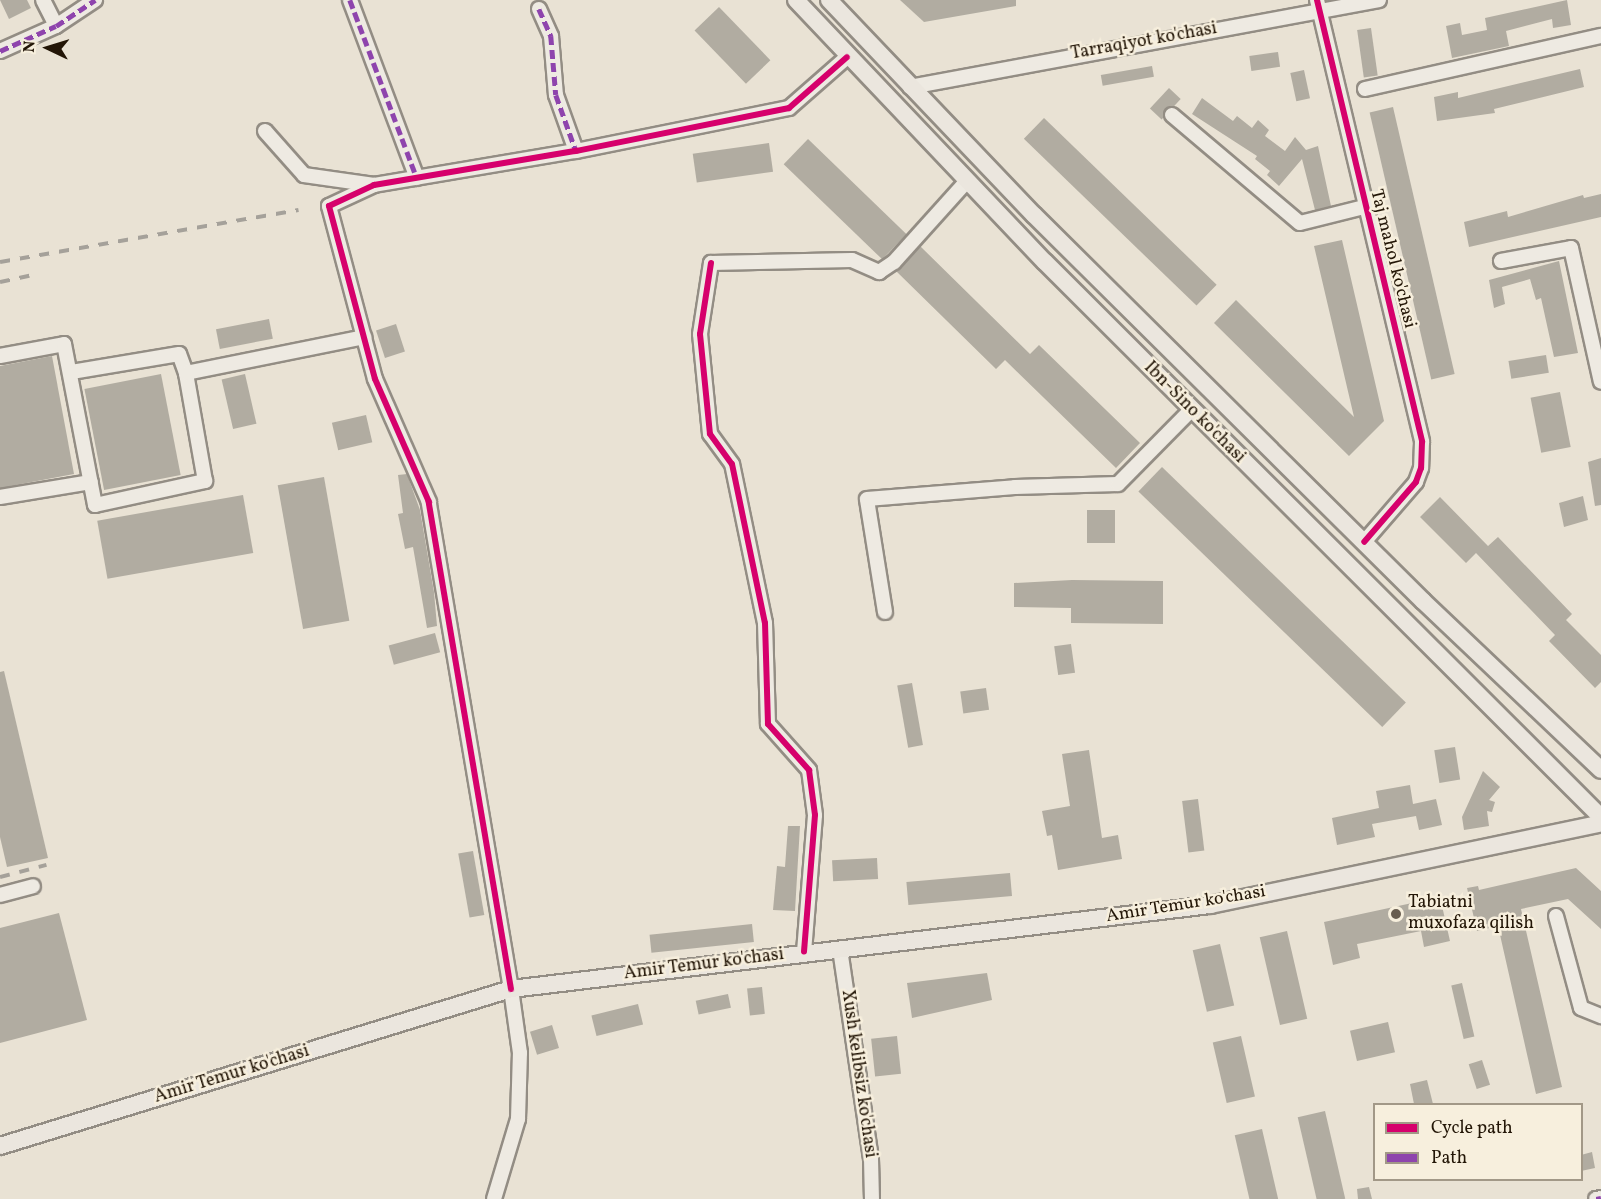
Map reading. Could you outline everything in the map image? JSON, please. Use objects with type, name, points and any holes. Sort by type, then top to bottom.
[{"type":"main road","name":"Ibn-Sino ko'chasi","points":[[796,0],[966,182],[1191,410],[1601,817]]},
{"type":"main road","name":"Ibn-Sino ko'chasi","points":[[830,0],[910,87],[1364,542],[1601,770]]},
{"type":"main road","name":"Amir Temur ko'chasi","points":[[0,1146],[511,989],[1210,905],[1601,823]]},
{"type":"street","points":[[43,0],[56,26]]},
{"type":"street","points":[[1,47],[56,26],[95,0]]},
{"type":"street","points":[[350,0],[417,178]]},
{"type":"street","name":"Tarraqiyot ko'chasi","points":[[910,87],[1318,5],[1379,0]]},
{"type":"street","name":"Taj mahol ko'chasi","points":[[1318,5],[1364,207],[1422,441],[1421,468],[1416,482],[1364,542]]},
{"type":"street","points":[[539,9],[551,36],[556,95],[576,151]]},
{"type":"street","points":[[1365,89],[1601,36]]},
{"type":"street","points":[[494,1199],[518,1119],[520,1053],[511,989],[429,502],[375,379],[329,206],[374,185],[576,151],[789,108],[847,57]]},
{"type":"street","points":[[1172,115],[1300,223],[1364,207]]},
{"type":"street","points":[[265,131],[304,176],[374,185]]},
{"type":"street","points":[[804,952],[815,815],[809,770],[768,724],[765,622],[732,464],[711,434],[700,334],[711,263],[852,260],[879,272],[894,262],[966,182]]},
{"type":"street","points":[[1501,261],[1570,248],[1601,382]]},
{"type":"street","points":[[186,373],[364,338]]},
{"type":"street","points":[[0,356],[64,344],[95,505],[205,481],[186,373],[179,354],[71,372]]},
{"type":"street","points":[[885,612],[867,499],[1014,487],[1118,484],[1191,410]]},
{"type":"street","points":[[0,497],[91,482]]},
{"type":"street","points":[[0,895],[33,886]]},
{"type":"street","points":[[1556,916],[1581,1008],[1601,1016]]},
{"type":"street","name":"Xush kelibsiz ko'chasi","points":[[840,949],[871,1159],[872,1199]]},
{"type":"street","points":[[1596,1199],[1601,1198]]},
{"type":"building","points":[[0,0],[27,0],[31,8],[9,19]]},
{"type":"building","points":[[900,0],[1016,0],[1016,6],[924,22]]},
{"type":"building","points":[[1567,0],[1571,25],[1553,28],[1552,19],[1506,31],[1509,46],[1452,58],[1446,26],[1460,23],[1462,35],[1487,30],[1485,18]]},
{"type":"building","points":[[719,7],[770,60],[746,84],[695,31]]},
{"type":"building","points":[[1371,28],[1378,76],[1364,77],[1357,30]]},
{"type":"building","points":[[1278,52],[1280,67],[1251,71],[1249,56]]},
{"type":"building","points":[[1152,66],[1154,77],[1103,86],[1101,75]]},
{"type":"building","points":[[1580,69],[1584,87],[1494,109],[1495,113],[1437,121],[1434,97],[1458,92],[1458,98]]},
{"type":"building","points":[[1304,70],[1310,98],[1296,101],[1290,73]]},
{"type":"building","points":[[1169,88],[1181,99],[1162,119],[1150,108]]},
{"type":"building","points":[[1202,98],[1233,121],[1237,116],[1252,128],[1258,120],[1269,130],[1265,136],[1285,151],[1295,137],[1306,150],[1318,146],[1331,206],[1315,210],[1302,159],[1279,186],[1267,175],[1270,171],[1255,159],[1257,156],[1192,114]]},
{"type":"building","points":[[1393,107],[1455,374],[1431,379],[1370,112]]},
{"type":"building","points":[[1044,118],[1217,285],[1196,306],[1024,139]]},
{"type":"building","points":[[808,139],[907,234],[882,259],[784,164]]},
{"type":"building","points":[[769,143],[773,172],[697,182],[693,154]]},
{"type":"building","points":[[1601,194],[1601,217],[1469,247],[1464,222],[1507,211],[1508,217],[1583,195],[1584,198]]},
{"type":"building","points":[[1342,240],[1384,421],[1349,456],[1214,323],[1236,300],[1354,417],[1314,246]]},
{"type":"building","points":[[920,246],[1030,354],[1039,345],[1140,443],[1116,468],[1005,360],[996,369],[896,271]]},
{"type":"building","points":[[1559,261],[1578,353],[1554,357],[1541,298],[1536,300],[1530,279],[1502,287],[1505,304],[1494,308],[1489,280]]},
{"type":"building","points":[[269,319],[273,339],[220,349],[216,329]]},
{"type":"building","points":[[396,324],[405,352],[385,358],[376,330]]},
{"type":"building","points":[[1546,355],[1549,373],[1511,379],[1508,361]]},
{"type":"building","points":[[52,356],[74,474],[0,488],[0,366]]},
{"type":"building","points":[[161,374],[181,475],[104,490],[84,389]]},
{"type":"building","points":[[245,374],[256,424],[233,429],[222,379]]},
{"type":"building","points":[[1560,392],[1571,447],[1541,453],[1531,398]]},
{"type":"building","points":[[366,415],[372,442],[338,450],[332,423]]},
{"type":"building","points":[[1601,458],[1601,505],[1595,506],[1588,462]]},
{"type":"building","points":[[1162,467],[1406,702],[1382,727],[1138,491]]},
{"type":"building","points":[[407,474],[420,510],[434,592],[437,626],[427,628],[413,547],[405,549],[398,514],[403,513],[398,475]]},
{"type":"building","points":[[324,477],[349,621],[303,629],[278,485]]},
{"type":"building","points":[[243,495],[253,553],[107,579],[97,521]]},
{"type":"building","points":[[1583,496],[1588,520],[1564,527],[1559,503]]},
{"type":"building","points":[[1440,497],[1488,546],[1498,537],[1572,614],[1566,620],[1601,655],[1601,682],[1595,688],[1549,641],[1555,635],[1476,553],[1466,563],[1420,517]]},
{"type":"building","points":[[1087,510],[1115,510],[1115,543],[1087,543]]},
{"type":"building","points":[[1072,580],[1163,581],[1163,624],[1071,623],[1071,608],[1014,607],[1014,583]]},
{"type":"building","points":[[435,633],[440,652],[394,665],[389,645]]},
{"type":"building","points":[[1071,644],[1075,673],[1058,675],[1054,646]]},
{"type":"building","points":[[4,671],[48,858],[7,867],[0,837],[0,672]]},
{"type":"building","points":[[912,683],[923,745],[908,748],[897,686]]},
{"type":"building","points":[[986,688],[989,710],[963,713],[960,692]]},
{"type":"building","points":[[1455,747],[1460,780],[1439,783],[1434,750]]},
{"type":"building","points":[[1089,750],[1102,838],[1118,835],[1122,859],[1058,870],[1052,835],[1047,836],[1042,811],[1070,806],[1062,754]]},
{"type":"building","points":[[1483,771],[1500,787],[1489,800],[1495,802],[1492,812],[1487,811],[1489,826],[1464,830],[1462,817]]},
{"type":"building","points":[[1410,785],[1413,804],[1436,799],[1442,825],[1419,830],[1416,816],[1372,824],[1375,837],[1337,845],[1332,818],[1379,808],[1376,791]]},
{"type":"building","points":[[1198,799],[1204,851],[1188,853],[1182,801]]},
{"type":"building","points":[[788,826],[800,826],[795,911],[773,910],[777,866],[785,867]]},
{"type":"building","points":[[473,851],[484,915],[470,918],[458,854]]},
{"type":"building","points":[[877,858],[878,879],[833,881],[832,860]]},
{"type":"building","points":[[1576,868],[1601,891],[1601,929],[1568,899],[1521,909],[1562,1087],[1536,1094],[1498,926],[1477,931],[1467,888],[1478,886],[1479,890]]},
{"type":"building","points":[[1010,873],[1012,896],[908,905],[906,882]]},
{"type":"building","points":[[1440,897],[1450,941],[1424,947],[1421,931],[1357,944],[1360,958],[1333,965],[1324,922]]},
{"type":"building","points":[[59,913],[87,1020],[0,1043],[0,928]]},
{"type":"building","points":[[752,924],[754,942],[651,953],[650,935]]},
{"type":"building","points":[[1287,931],[1307,1019],[1280,1025],[1260,937]]},
{"type":"building","points":[[1220,944],[1234,1005],[1207,1012],[1193,950]]},
{"type":"building","points":[[987,973],[992,1000],[912,1018],[907,983]]},
{"type":"building","points":[[1462,983],[1474,1037],[1464,1039],[1451,985]]},
{"type":"building","points":[[762,987],[765,1014],[750,1015],[747,989]]},
{"type":"building","points":[[728,994],[731,1008],[699,1015],[696,1001]]},
{"type":"building","points":[[638,1004],[643,1024],[597,1036],[591,1016]]},
{"type":"building","points":[[1388,1022],[1395,1052],[1357,1061],[1350,1031]]},
{"type":"building","points":[[552,1025],[559,1048],[537,1055],[530,1032]]},
{"type":"building","points":[[897,1036],[901,1074],[875,1077],[871,1039]]},
{"type":"building","points":[[1241,1036],[1255,1096],[1227,1103],[1213,1043]]},
{"type":"building","points":[[1482,1060],[1490,1085],[1477,1089],[1469,1064]]},
{"type":"building","points":[[1427,1080],[1433,1103],[1414,1103],[1410,1084]]},
{"type":"building","points":[[1325,1111],[1345,1199],[1317,1199],[1298,1117]]},
{"type":"building","points":[[1262,1129],[1278,1199],[1249,1199],[1235,1135]]},
{"type":"building","points":[[1592,1152],[1595,1168],[1583,1171],[1583,1154]]},
{"type":"building","points":[[1369,1187],[1372,1199],[1358,1199],[1357,1189]]},
{"type":"railway","points":[[0,262],[298,210]]},
{"type":"railway","points":[[0,282],[29,276]]},
{"type":"railway","points":[[0,877],[46,865]]},
{"type":"marked path","points":[[0,51],[56,26],[95,0]]},
{"type":"marked path","points":[[350,0],[417,178]]},
{"type":"marked path","points":[[539,9],[551,36],[556,95],[576,151]]},
{"type":"marked path","points":[[1596,1199],[1601,1198]]},
{"type":"cycle path","points":[[1317,0],[1422,442],[1421,468],[1416,482],[1364,542]]},
{"type":"cycle path","points":[[511,989],[429,502],[375,379],[329,206],[374,185],[576,151],[789,108],[847,57]]},
{"type":"cycle path","points":[[711,263],[700,334],[710,434],[732,464],[765,623],[768,724],[809,770],[815,815],[804,952]]},
{"type":"place","name":"Tabiatni muxofaza qilish","points":[[1396,914]]}]
